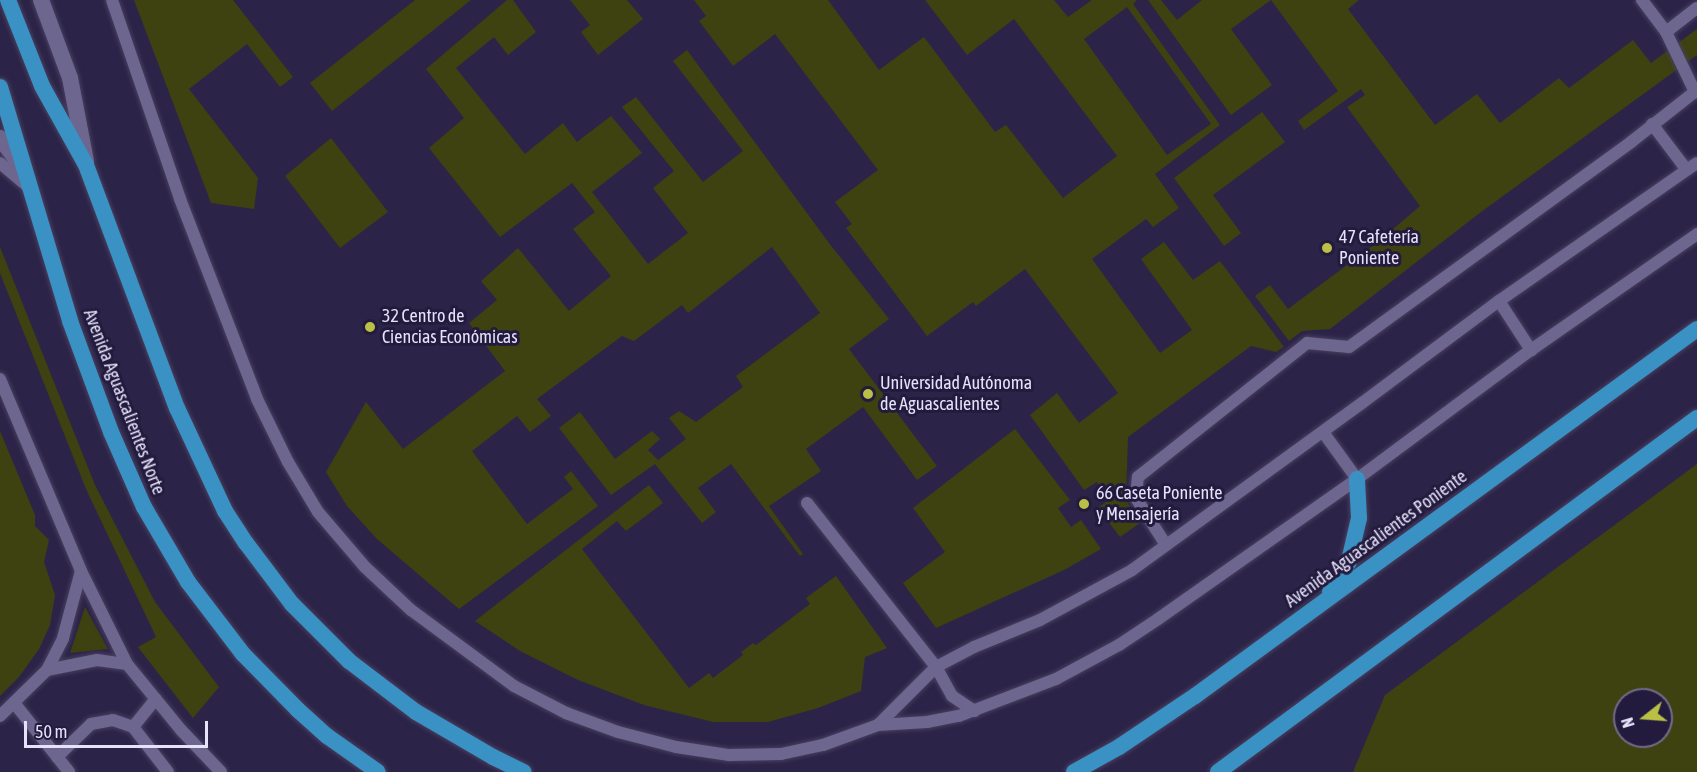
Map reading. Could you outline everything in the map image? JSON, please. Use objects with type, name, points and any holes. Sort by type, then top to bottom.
[{"type":"main road","points":[[9,0],[42,86],[86,165],[177,408],[225,511],[246,543],[292,604],[349,661],[416,712],[493,757],[524,772]]},
{"type":"main road","name":"Avenida Aguascalientes Norte","points":[[0,87],[70,321],[111,432],[144,507],[188,582],[214,618],[256,668],[327,736],[378,772]]},
{"type":"main road","name":"Avenida Aguascalientes Poniente","points":[[1074,772],[1157,723],[1697,329]]},
{"type":"main road","points":[[1218,772],[1697,418]]},
{"type":"main road","points":[[1324,601],[1349,561],[1359,518],[1358,479]]},
{"type":"street","points":[[41,0],[70,78],[86,165]]},
{"type":"street","name":"Avenida Aguascalientes Norte","points":[[0,138],[25,170]]},
{"type":"lane","points":[[112,0],[180,199],[257,399],[288,462],[318,512],[365,567],[403,603],[459,648],[514,686],[566,713],[628,735],[676,747],[729,754],[781,754],[823,745],[878,725],[927,722],[974,711],[1056,679],[1119,645],[1358,479],[1531,350],[1697,234]]},
{"type":"lane","points":[[1166,545],[1136,498],[1138,477],[1307,344],[1349,347],[1631,142],[1696,91],[1666,32],[1642,0]]},
{"type":"lane","points":[[1666,32],[1697,8]]},
{"type":"lane","points":[[878,725],[936,667],[974,647],[1040,620],[1132,570],[1499,301],[1692,166],[1652,124]]},
{"type":"lane","points":[[0,163],[29,187]]},
{"type":"lane","points":[[1499,301],[1531,350]]},
{"type":"lane","points":[[0,379],[81,571],[128,664],[221,772]]},
{"type":"lane","points":[[1323,432],[1358,479]]},
{"type":"lane","points":[[807,503],[936,667],[952,696],[974,711]]},
{"type":"lane","points":[[0,716],[15,704],[47,670],[63,638],[81,571]]},
{"type":"lane","points":[[47,670],[79,661],[97,660],[128,664]]},
{"type":"lane","points":[[133,727],[156,699]]},
{"type":"lane","points":[[15,704],[69,772]]},
{"type":"lane","points":[[57,757],[91,724],[113,720],[133,727],[168,772]]},
{"type":"green space","points":[[134,0],[233,0],[293,77],[280,87],[247,44],[189,89],[258,178],[254,209],[211,203]]},
{"type":"green space","points":[[415,0],[471,0],[332,111],[310,83]]},
{"type":"green space","points":[[507,0],[513,0],[536,32],[508,55],[494,37],[456,68],[525,154],[563,123],[577,142],[611,116],[642,153],[592,192],[648,264],[688,233],[653,188],[674,171],[622,107],[636,97],[703,182],[743,151],[673,61],[687,50],[829,243],[889,319],[849,349],[937,466],[917,480],[863,407],[806,449],[821,471],[769,506],[803,554],[800,556],[731,464],[698,488],[716,512],[702,523],[655,464],[611,495],[559,428],[580,412],[615,459],[652,431],[660,439],[648,450],[658,460],[686,439],[669,418],[679,411],[696,422],[743,387],[736,376],[820,313],[772,247],[688,313],[682,305],[634,341],[622,336],[537,399],[551,416],[530,432],[517,416],[472,451],[527,524],[573,489],[564,477],[571,471],[598,506],[459,609],[377,539],[347,506],[326,472],[366,402],[403,449],[505,371],[469,323],[497,300],[481,281],[518,248],[569,311],[611,276],[573,229],[595,212],[572,183],[500,237],[429,148],[464,118],[426,69]]},
{"type":"green space","points":[[570,0],[627,0],[643,19],[598,55],[581,32],[590,25]]},
{"type":"green space","points":[[694,0],[828,0],[879,70],[924,37],[995,132],[1006,125],[1063,198],[1117,156],[1014,19],[967,55],[925,0],[1054,0],[1068,17],[1092,0],[1137,0],[1133,4],[1220,125],[1155,174],[1179,208],[1153,227],[1146,219],[1092,259],[1160,353],[1192,330],[1141,259],[1164,242],[1193,280],[1220,261],[1284,347],[1276,352],[1251,346],[1128,437],[1126,500],[1140,523],[1120,537],[1098,508],[1109,500],[1097,482],[1084,490],[1030,415],[1057,393],[1079,423],[1118,393],[1025,269],[976,306],[973,302],[927,336],[846,228],[852,224],[835,202],[878,170],[775,34],[733,66],[699,21],[706,16]],"holes":[[[1127,7],[1211,124],[1167,155],[1084,39]]]},
{"type":"green space","points":[[1148,0],[1161,0],[1177,20],[1202,0],[1271,0],[1231,29],[1272,85],[1231,115]]},
{"type":"green space","points":[[1271,0],[1359,0],[1348,9],[1435,125],[1477,94],[1500,123],[1559,78],[1569,88],[1633,40],[1651,63],[1697,29],[1697,55],[1481,212],[1330,329],[1302,331],[1289,341],[1255,296],[1270,285],[1288,309],[1378,242],[1420,206],[1347,107],[1365,95],[1361,89],[1304,130],[1298,121],[1338,91]]},
{"type":"green space","points":[[1262,112],[1285,142],[1213,195],[1241,233],[1224,246],[1174,178]]},
{"type":"green space","points":[[331,138],[388,212],[340,248],[285,176]]},
{"type":"green space","points":[[0,247],[95,485],[155,602],[219,687],[193,718],[138,647],[156,637],[86,489],[0,273]]},
{"type":"green space","points":[[1015,429],[1070,500],[1058,508],[1071,527],[1081,520],[1101,549],[1064,570],[936,628],[903,583],[945,552],[913,508]]},
{"type":"green space","points":[[0,431],[35,515],[35,526],[49,540],[44,562],[55,595],[50,625],[39,649],[19,677],[0,696]]},
{"type":"green space","points":[[1697,464],[1697,772],[1353,772],[1385,695]]},
{"type":"green space","points":[[649,485],[663,503],[626,531],[617,521],[582,549],[689,688],[709,673],[713,678],[743,655],[741,652],[753,643],[756,645],[810,604],[806,598],[836,576],[887,648],[865,657],[861,691],[818,708],[768,722],[713,722],[644,705],[578,680],[520,651],[475,621]]},
{"type":"green space","points":[[85,607],[108,649],[70,653]]},
{"type":"place","name":"47 Cafetería Poniente","points":[[1327,248]]},
{"type":"place","name":"32 Centro de Ciencias Económicas","points":[[370,327]]},
{"type":"place","name":"Universidad Autónoma de Aguascalientes","points":[[868,394]]},
{"type":"place","name":"66 Caseta Poniente y Mensajería","points":[[1084,504]]}]
